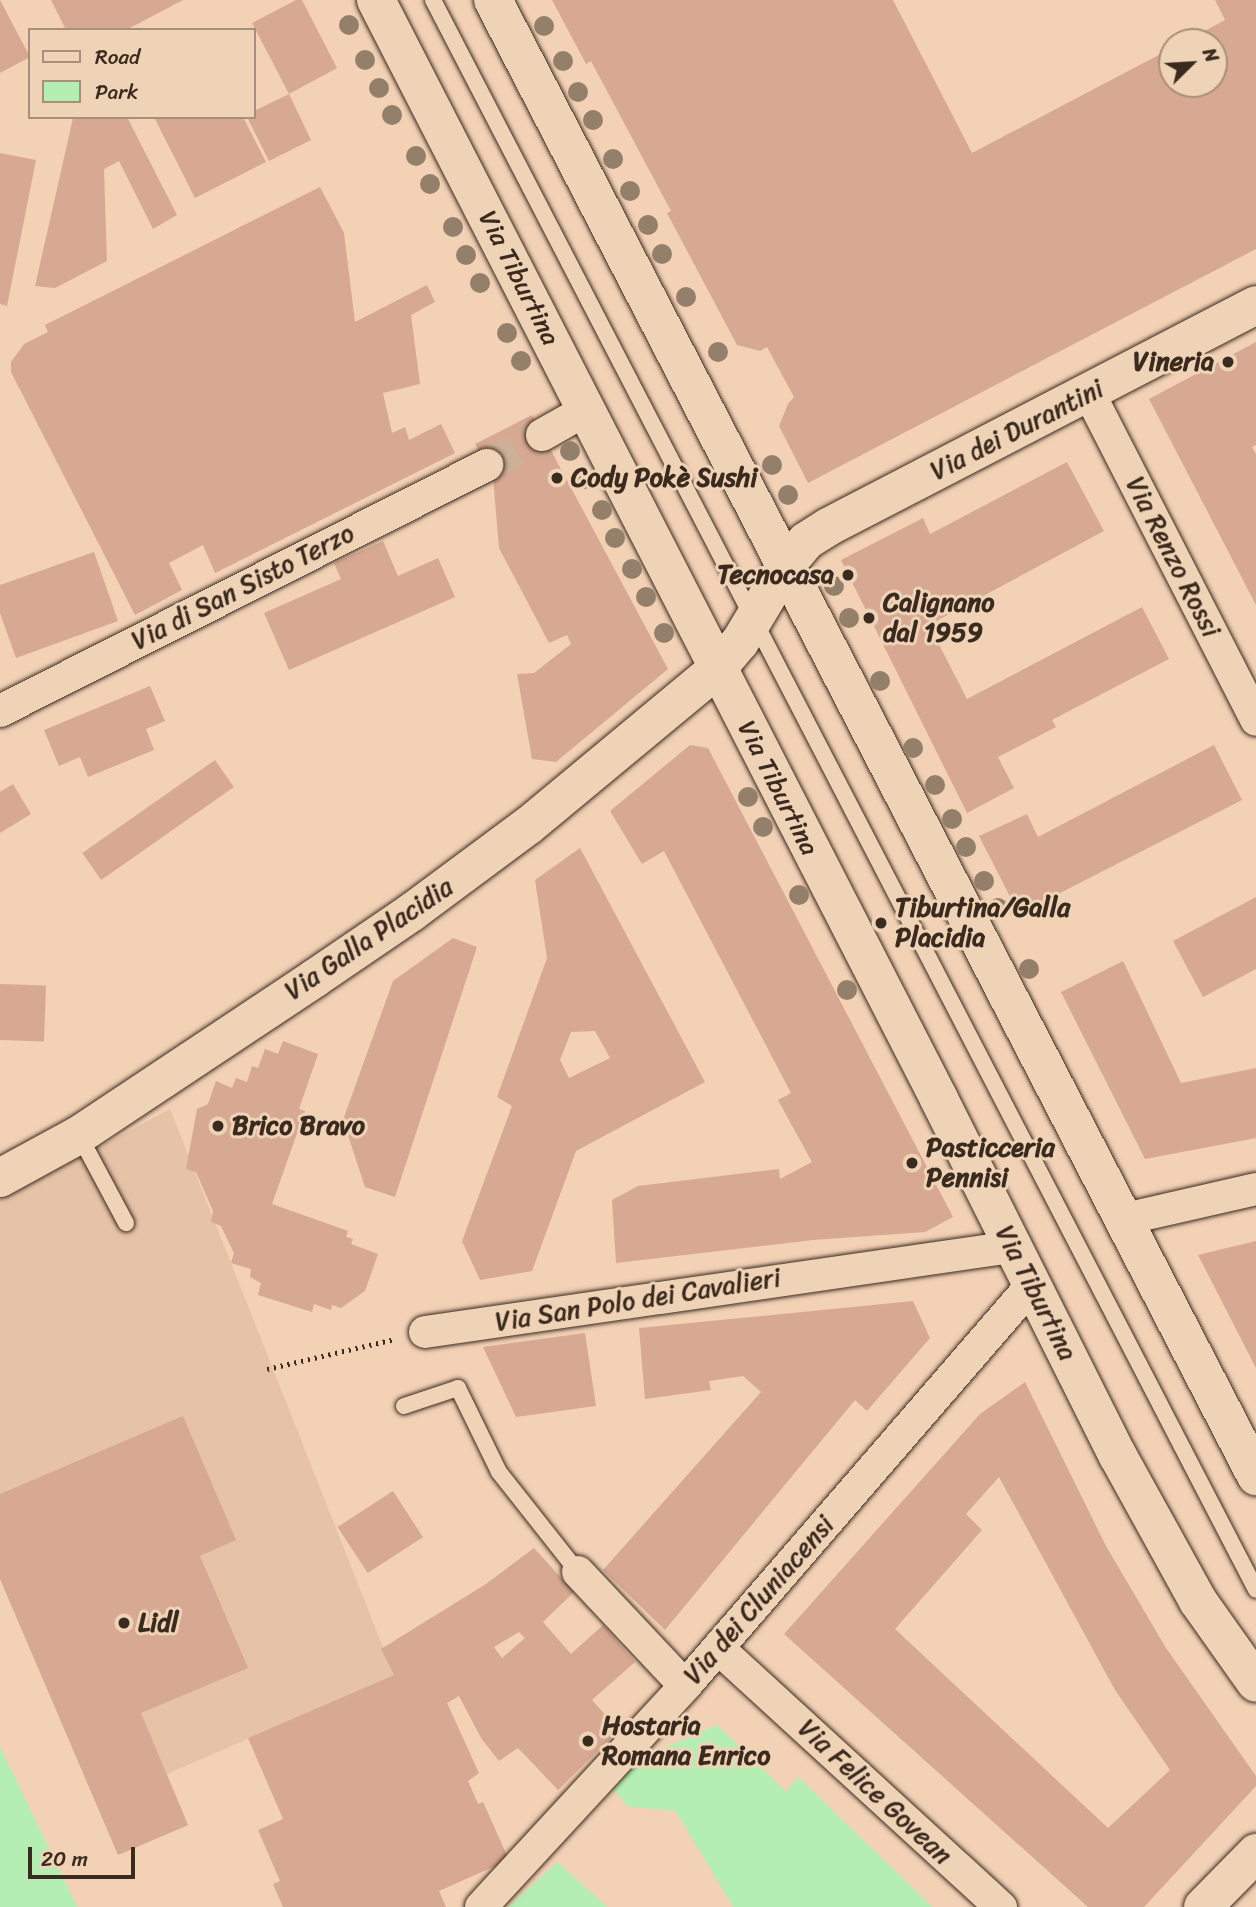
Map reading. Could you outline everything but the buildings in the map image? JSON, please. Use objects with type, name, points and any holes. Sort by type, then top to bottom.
[{"type":"main road","name":"Via Tiburtina","points":[[376,0],[939,1099],[1031,1286],[1198,1601],[1256,1683]]},
{"type":"main road","points":[[493,0],[1256,1476]]},
{"type":"main road","name":"Via dei Durantini","points":[[786,565],[797,550],[828,527],[1256,305]]},
{"type":"main road","points":[[717,669],[753,622],[786,565]]},
{"type":"main road","name":"Via Galla Placidia","points":[[0,1178],[79,1135],[412,912],[528,826],[717,669]]},
{"type":"main road","points":[[1203,1907],[1256,1853]]},
{"type":"street","name":"Via Renzo Rossi","points":[[1089,393],[1252,704]]},
{"type":"street","points":[[542,435],[586,410]]},
{"type":"street","name":"Via di San Sisto Terzo","points":[[0,711],[486,465]]},
{"type":"street","points":[[1125,1219],[1256,1189]]},
{"type":"street","name":"Via San Polo dei Cavalieri","points":[[425,1332],[1012,1247]]},
{"type":"street","name":"Via dei Cluniacensi","points":[[481,1907],[685,1686],[1031,1286]]},
{"type":"street","points":[[578,1572],[685,1686]]},
{"type":"street","name":"Via Felice Govean","points":[[718,1648],[1000,1907]]},
{"type":"lane","name":"Via Tiburtina","points":[[433,0],[1256,1590]]},
{"type":"lane","points":[[79,1135],[126,1223]]},
{"type":"lane","points":[[404,1406],[458,1388],[499,1472],[578,1572]]},
{"type":"path","points":[[267,1369],[425,1332]]},
{"type":"shaded area","points":[[170,1109],[394,1675],[167,1774],[188,1825],[118,1855],[0,1570],[0,1200]]},
{"type":"green space","points":[[717,1725],[786,1792],[798,1777],[932,1907],[733,1907],[675,1811],[628,1807],[609,1785],[631,1762]]},
{"type":"green space","points":[[0,1747],[77,1907],[0,1907]]},
{"type":"green space","points":[[557,1862],[607,1907],[508,1907]]},
{"type":"tunnel","points":[[487,465],[542,435]]},
{"type":"place","name":"Vineria","points":[[1228,362]]},
{"type":"place","name":"Cody Pokè Sushi","points":[[557,478]]},
{"type":"place","name":"Tecnocasa","points":[[848,575]]},
{"type":"place","name":"Calignano dal 1959","points":[[869,618]]},
{"type":"place","name":"Tiburtina/Galla Placidia","points":[[881,923]]},
{"type":"place","name":"Brico Bravo","points":[[218,1126]]},
{"type":"place","name":"Pasticceria Pennisi","points":[[912,1163]]},
{"type":"place","name":"Lidl","points":[[124,1623]]},
{"type":"place","name":"Hostaria Romana Enrico","points":[[588,1741]]}]
